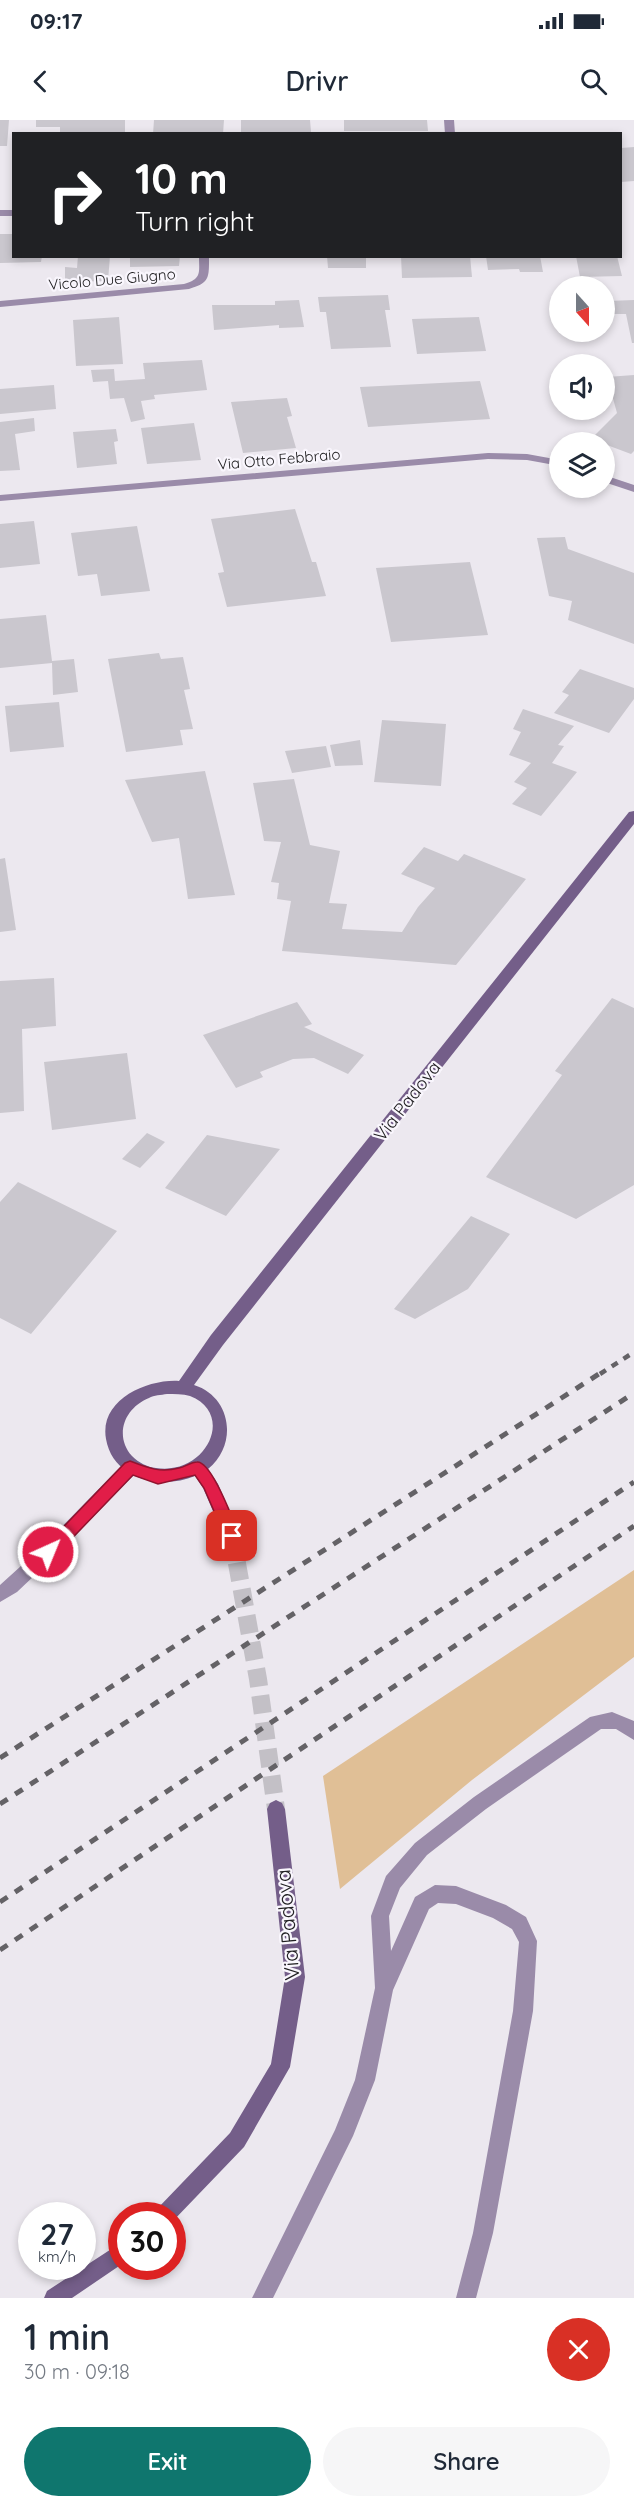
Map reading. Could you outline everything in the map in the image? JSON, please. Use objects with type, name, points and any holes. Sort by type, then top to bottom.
[{"type":"street","name":"Vicolo Due Giugno","points":[[0,304],[185,287],[200,283],[204,276],[204,258]]},
{"type":"street","name":"Via Otto Febbraio","points":[[0,498],[488,456],[527,457],[549,461]]},
{"type":"street","points":[[615,482],[634,489]]},
{"type":"street","name":"Via Padova","points":[[183,1388],[217,1340],[634,815]]},
{"type":"street","points":[[167,1387],[183,1388],[199,1394],[211,1404],[221,1422],[219,1443],[208,1461],[198,1468],[158,1478],[130,1468],[115,1450],[113,1429],[122,1408],[142,1393],[167,1387]]},
{"type":"street","points":[[0,1595],[48,1552],[130,1468]]},
{"type":"street","points":[[198,1468],[210,1484],[232,1536]]},
{"type":"street","points":[[384,1990],[380,1916],[393,1882],[421,1849],[480,1803],[596,1723],[608,1718],[626,1724],[634,1732]]},
{"type":"street","name":"Via Padova","points":[[177,2202],[237,2140],[280,2067],[295,1977],[276,1809]]},
{"type":"street","points":[[262,2298],[343,2136],[365,2080],[384,1990],[422,1903],[435,1894],[456,1895],[499,1911],[519,1923],[528,1941],[523,2011],[483,2233],[466,2298]]},
{"type":"street","points":[[54,2298],[108,2261]]},
{"type":"shaded area","points":[[634,1570],[634,1657],[472,1780],[340,1889],[323,1776]]},
{"type":"building","points":[[0,120],[9,120],[7,146],[0,146]]},
{"type":"building","points":[[36,120],[125,120],[125,132],[60,132],[60,127],[36,127]]},
{"type":"building","points":[[154,120],[224,120],[223,132],[153,132]]},
{"type":"building","points":[[241,120],[310,120],[311,132],[241,132]]},
{"type":"building","points":[[344,120],[427,120],[428,131],[344,131]]},
{"type":"building","points":[[634,147],[634,181],[622,182],[622,148]]},
{"type":"building","points":[[0,234],[12,234],[12,258],[42,258],[41,262],[0,263]]},
{"type":"building","points":[[78,258],[110,258],[108,281],[65,282],[65,267],[77,268]]},
{"type":"building","points":[[130,258],[180,258],[179,266],[130,267]]},
{"type":"building","points":[[327,258],[366,258],[366,268],[328,268]]},
{"type":"building","points":[[401,258],[470,258],[472,277],[402,278]]},
{"type":"building","points":[[486,258],[540,258],[543,272],[520,272],[519,269],[488,270]]},
{"type":"building","points":[[576,258],[618,258],[622,276],[580,276]]},
{"type":"building","points":[[388,295],[390,310],[385,310],[391,347],[331,349],[326,312],[320,312],[318,297]]},
{"type":"building","points":[[299,300],[304,327],[279,328],[279,325],[214,330],[212,305],[275,305],[275,301]]},
{"type":"building","points":[[634,300],[634,343],[632,343],[626,314],[615,314],[615,301]]},
{"type":"building","points":[[119,317],[123,364],[76,366],[73,320]]},
{"type":"building","points":[[479,317],[486,351],[417,354],[412,319]]},
{"type":"building","points":[[202,360],[207,390],[154,395],[155,399],[141,401],[145,419],[131,422],[124,398],[110,399],[108,381],[93,382],[91,370],[114,369],[115,381],[145,379],[143,363]]},
{"type":"building","points":[[634,375],[634,451],[631,454],[615,448],[615,432],[598,432],[610,420],[615,420],[617,413],[615,376]]},
{"type":"building","points":[[480,381],[490,419],[368,427],[360,387]]},
{"type":"building","points":[[54,385],[56,409],[0,414],[0,389]]},
{"type":"building","points":[[287,398],[292,416],[287,417],[296,448],[243,453],[231,402]]},
{"type":"building","points":[[34,418],[35,431],[15,434],[20,470],[0,471],[0,422]]},
{"type":"building","points":[[194,423],[201,460],[147,464],[141,428]]},
{"type":"building","points":[[116,429],[118,441],[114,442],[117,464],[77,468],[73,432]]},
{"type":"building","points":[[295,509],[312,562],[316,562],[326,596],[227,607],[218,573],[224,572],[211,519]]},
{"type":"building","points":[[34,521],[40,564],[0,568],[0,524]]},
{"type":"building","points":[[137,526],[150,591],[101,596],[97,574],[78,576],[71,533]]},
{"type":"building","points":[[565,537],[568,549],[634,573],[634,644],[568,620],[572,601],[549,596],[537,538]]},
{"type":"building","points":[[470,562],[488,635],[391,642],[376,568]]},
{"type":"building","points":[[46,615],[52,661],[74,659],[78,692],[53,695],[52,663],[0,668],[0,619]]},
{"type":"building","points":[[159,653],[161,659],[183,657],[190,689],[184,690],[193,729],[180,730],[183,745],[126,752],[108,659]]},
{"type":"building","points":[[580,669],[634,688],[634,699],[609,733],[554,713],[569,695],[562,692]]},
{"type":"building","points":[[59,702],[64,747],[10,752],[5,706]]},
{"type":"building","points":[[523,709],[574,726],[558,745],[564,746],[552,763],[577,772],[541,816],[512,804],[527,788],[514,782],[531,763],[509,755],[521,732],[513,729]]},
{"type":"building","points":[[382,720],[446,724],[441,786],[374,782]]},
{"type":"building","points":[[360,740],[363,765],[335,766],[330,745]]},
{"type":"building","points":[[326,746],[331,767],[292,773],[285,751]]},
{"type":"building","points":[[205,771],[235,895],[188,899],[179,838],[152,842],[125,780]]},
{"type":"building","points":[[294,779],[310,845],[340,851],[329,903],[347,904],[342,929],[402,932],[418,907],[435,888],[401,874],[424,847],[458,861],[464,854],[526,879],[456,965],[282,951],[291,901],[277,899],[279,883],[271,882],[281,842],[264,841],[253,783]]},
{"type":"building","points":[[5,858],[16,930],[0,932],[0,859]]},
{"type":"building","points":[[54,978],[56,1026],[22,1029],[24,1111],[0,1113],[0,981]]},
{"type":"building","points":[[612,998],[634,1008],[634,1185],[576,1219],[486,1177],[562,1075],[555,1071]]},
{"type":"building","points":[[297,1002],[312,1024],[304,1027],[364,1055],[348,1074],[314,1058],[293,1059],[260,1072],[263,1077],[236,1088],[203,1035]]},
{"type":"building","points":[[127,1053],[136,1119],[52,1130],[44,1062]]},
{"type":"building","points":[[147,1133],[165,1142],[140,1168],[122,1159]]},
{"type":"building","points":[[207,1135],[280,1149],[226,1216],[165,1188]]},
{"type":"building","points":[[18,1182],[117,1231],[31,1334],[0,1318],[0,1202]]},
{"type":"building","points":[[471,1216],[510,1234],[468,1289],[415,1319],[394,1309]]},
{"type":"tunnel","points":[[232,1536],[258,1679],[276,1809]]},
{"type":"railway","points":[[600,1374],[634,1352]]},
{"type":"railway","points":[[0,1758],[602,1372]]},
{"type":"railway","points":[[0,1804],[634,1393]]},
{"type":"railway","points":[[0,1902],[634,1482]]},
{"type":"railway","points":[[0,1950],[634,1526]]},
{"type":"route","points":[[48,1552],[130,1468],[158,1478],[198,1468],[210,1484],[232,1536]]}]
